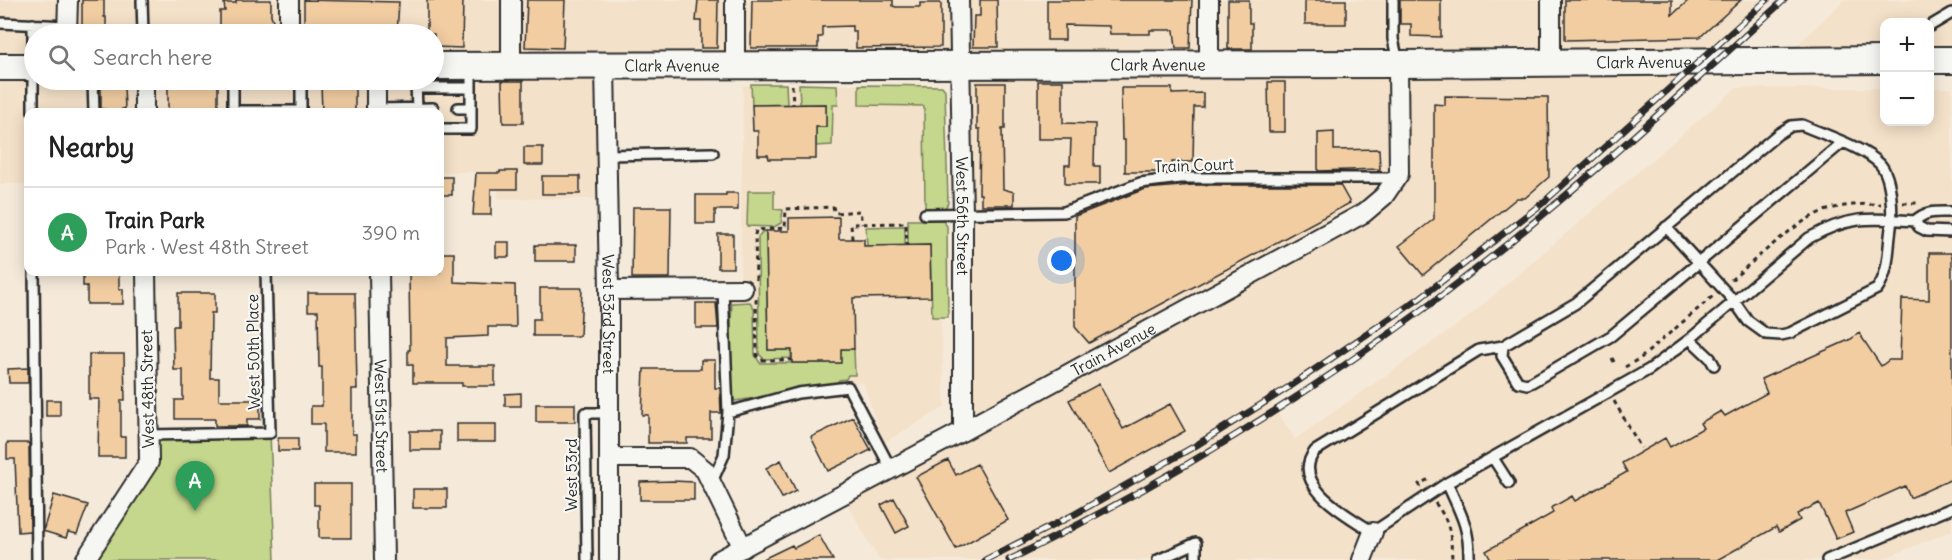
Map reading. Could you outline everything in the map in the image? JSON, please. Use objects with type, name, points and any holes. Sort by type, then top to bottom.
[{"type":"street","points":[[68,0],[68,24]]},
{"type":"street","points":[[289,0],[289,24]]},
{"type":"street","points":[[511,0],[511,66]]},
{"type":"street","points":[[735,0],[735,66]]},
{"type":"street","name":"West 56th Street","points":[[959,0],[963,214],[963,431]]},
{"type":"street","points":[[1209,0],[1209,65]]},
{"type":"street","points":[[1551,0],[1551,63]]},
{"type":"street","name":"Clark Avenue","points":[[444,69],[471,77],[511,66],[1209,65],[1880,60]]},
{"type":"street","points":[[1934,60],[1952,60]]},
{"type":"street","points":[[1396,178],[1399,174],[1398,64]]},
{"type":"street","name":"West 53rd Street","points":[[605,66],[609,291],[609,560]]},
{"type":"street","points":[[0,67],[24,67]]},
{"type":"street","points":[[144,90],[144,108]]},
{"type":"street","points":[[376,90],[376,108]]},
{"type":"street","name":"Train Avenue","points":[[719,560],[963,431],[1364,213],[1384,196],[1396,178]]},
{"type":"street","name":"West 48th Street","points":[[85,560],[148,462],[146,276]]},
{"type":"street","name":"West 51st Street","points":[[379,276],[384,560]]},
{"type":"street","points":[[609,291],[752,291]]},
{"type":"street","points":[[610,458],[690,458],[705,470],[743,548]]},
{"type":"street","points":[[1362,560],[1373,532]]},
{"type":"lane","points":[[142,0],[143,24]]},
{"type":"lane","points":[[1393,0],[1393,39],[1398,64]]},
{"type":"lane","points":[[1934,23],[1952,13]]},
{"type":"lane","points":[[0,22],[33,24]]},
{"type":"lane","points":[[444,80],[471,77],[471,129],[444,129]]},
{"type":"lane","points":[[33,90],[33,108]]},
{"type":"lane","points":[[93,90],[93,108]]},
{"type":"lane","points":[[233,90],[233,108]]},
{"type":"lane","points":[[301,90],[301,108]]},
{"type":"lane","points":[[416,90],[417,108]]},
{"type":"lane","points":[[458,108],[471,108]]},
{"type":"lane","points":[[1666,228],[1734,301],[1748,321],[1766,334],[1790,333],[1877,289],[1882,282],[1886,271],[1892,219],[1887,178],[1881,165],[1868,154],[1802,125],[1791,126],[1778,134],[1576,303],[1503,346],[1479,350],[1315,451],[1309,458],[1308,476],[1314,487],[1333,506],[1373,532],[1447,483],[1650,369],[1690,339],[1734,301],[1809,238],[1828,227],[1863,218],[1892,219],[1915,221],[1922,215],[1932,212],[1952,212]]},
{"type":"lane","points":[[1503,346],[1503,356],[1518,382],[1527,384],[1611,336],[1842,142]]},
{"type":"lane","points":[[606,155],[713,153]]},
{"type":"lane","name":"Train Court","points":[[925,214],[1064,212],[1151,180],[1396,178]]},
{"type":"lane","points":[[1915,221],[1919,228],[1927,231],[1952,232]]},
{"type":"lane","points":[[34,276],[37,560]]},
{"type":"lane","name":"West 50th Place","points":[[148,435],[270,433],[266,276]]},
{"type":"lane","points":[[711,484],[724,455],[728,412],[723,290]]},
{"type":"lane","points":[[1690,339],[1710,358],[1714,365]]},
{"type":"lane","points":[[728,412],[798,393],[848,387],[891,469]]},
{"type":"lane","name":"West 53rd","points":[[587,560],[585,413],[609,413]]},
{"type":"lane","points":[[1493,458],[1509,483]]},
{"type":"lane","points":[[1447,483],[1467,525],[1469,560]]},
{"type":"lane","points":[[1827,560],[1952,508]]},
{"type":"lane","points":[[1158,560],[1196,543],[1196,560]]},
{"type":"path","points":[[792,84],[793,104]]},
{"type":"path","points":[[792,360],[761,360],[757,356],[752,291],[756,230],[785,228],[787,226],[786,209],[833,207],[835,213],[860,211],[862,224]]},
{"type":"path","points":[[852,239],[851,224],[906,223],[907,246]]},
{"type":"path","points":[[1619,371],[1641,357],[1705,304]]},
{"type":"path","points":[[1612,358],[1616,366]]},
{"type":"path","points":[[1614,400],[1641,448]]},
{"type":"path","points":[[1419,484],[1429,478]]},
{"type":"path","points":[[1434,502],[1449,525],[1452,560]]},
{"type":"shaded area","points":[[0,0],[1767,0],[1544,202],[1420,298],[1269,399],[1295,439],[1467,318],[1736,88],[1880,88],[1880,126],[1934,126],[1934,88],[1952,88],[1952,531],[1880,560],[879,560],[842,495],[963,431],[959,66],[605,66],[607,199],[498,199],[497,172],[444,172],[444,108],[24,108],[24,184],[0,184]]},
{"type":"shaded area","points":[[1844,0],[1952,0],[1952,46],[1934,46],[1934,18],[1880,18],[1880,47],[1793,49]]},
{"type":"shaded area","points":[[743,85],[936,85],[936,220],[945,407],[883,443],[863,382],[726,403],[727,289],[740,289]]},
{"type":"green space","points":[[751,84],[786,84],[787,104],[752,105]]},
{"type":"green space","points":[[799,84],[837,85],[838,105],[833,105],[832,145],[816,146],[816,127],[826,127],[826,104],[800,104]]},
{"type":"green space","points":[[859,85],[942,86],[945,90],[948,203],[945,208],[925,208],[924,106],[859,105]]},
{"type":"green space","points":[[748,191],[774,191],[774,209],[783,210],[781,223],[774,227],[747,226]]},
{"type":"green space","points":[[908,220],[942,220],[947,226],[948,317],[932,317],[930,245],[908,246]]},
{"type":"green space","points":[[905,226],[905,246],[867,246],[866,227]]},
{"type":"green space","points":[[766,231],[768,350],[791,350],[791,358],[764,359],[759,354],[758,237]]},
{"type":"green space","points":[[750,302],[754,308],[755,355],[760,363],[840,363],[841,349],[854,349],[855,375],[848,375],[846,379],[839,380],[835,386],[735,401],[732,394],[730,370],[732,303]]},
{"type":"green space","points":[[270,433],[275,560],[85,560],[148,462],[148,435]]},
{"type":"building","points":[[82,0],[104,0],[106,24],[82,24]]},
{"type":"building","points":[[236,0],[271,0],[271,15],[274,23],[220,24],[220,11],[225,11],[224,3],[236,3]]},
{"type":"building","points":[[304,0],[399,2],[398,24],[304,24]]},
{"type":"building","points":[[427,0],[463,0],[462,48],[444,47],[444,24],[427,24]]},
{"type":"building","points":[[527,0],[565,0],[563,48],[525,47]]},
{"type":"building","points":[[698,0],[718,0],[717,48],[701,48],[701,21],[696,21]]},
{"type":"building","points":[[752,0],[893,0],[893,6],[896,7],[920,7],[920,3],[941,3],[941,47],[856,48],[856,31],[852,31],[852,26],[822,27],[822,37],[818,37],[818,48],[751,48]]},
{"type":"building","points":[[980,0],[997,0],[998,47],[973,47],[974,16],[980,16]]},
{"type":"building","points":[[1047,0],[1192,0],[1190,48],[1176,48],[1174,30],[1150,30],[1150,34],[1110,34],[1109,26],[1065,25],[1065,40],[1047,40]]},
{"type":"building","points":[[1228,0],[1249,0],[1252,49],[1228,49]]},
{"type":"building","points":[[1305,0],[1346,0],[1346,24],[1305,24]]},
{"type":"building","points":[[1400,0],[1441,0],[1441,37],[1411,36],[1411,24],[1400,24]]},
{"type":"building","points":[[1565,0],[1672,0],[1672,15],[1689,0],[1741,0],[1700,37],[1565,40]]},
{"type":"building","points":[[502,81],[523,81],[523,123],[503,123]]},
{"type":"building","points":[[1038,81],[1063,81],[1063,123],[1095,124],[1094,166],[1100,166],[1100,184],[1065,184],[1065,165],[1070,165],[1071,139],[1038,139]]},
{"type":"building","points":[[1268,82],[1285,82],[1285,132],[1269,132]]},
{"type":"building","points":[[977,83],[1005,83],[1005,129],[1002,129],[1003,189],[1014,192],[1014,205],[981,205]]},
{"type":"building","points":[[1121,88],[1172,88],[1172,94],[1203,93],[1203,107],[1194,107],[1193,162],[1172,162],[1172,172],[1125,172]]},
{"type":"building","points":[[101,90],[124,90],[125,108],[101,108]]},
{"type":"building","points":[[168,90],[218,90],[218,108],[168,108]]},
{"type":"building","points":[[321,90],[355,90],[355,108],[322,108]]},
{"type":"building","points":[[1445,96],[1548,97],[1549,177],[1525,198],[1517,198],[1423,275],[1399,246],[1434,219],[1434,104],[1445,105]]},
{"type":"building","points":[[826,104],[826,127],[816,127],[816,159],[769,159],[768,155],[758,155],[758,131],[753,131],[752,105]]},
{"type":"building","points":[[1334,132],[1334,150],[1379,149],[1380,169],[1318,171],[1318,133]]},
{"type":"building","points":[[524,147],[543,147],[543,165],[524,165]]},
{"type":"building","points":[[500,171],[517,171],[517,189],[491,189],[491,215],[473,215],[476,173],[500,173]]},
{"type":"building","points":[[542,176],[580,176],[580,194],[542,194]]},
{"type":"building","points":[[444,177],[452,177],[452,195],[444,195]]},
{"type":"building","points":[[1193,185],[1340,185],[1350,203],[1089,343],[1075,327],[1075,216],[1145,189]]},
{"type":"building","points":[[726,193],[738,193],[738,210],[715,210],[715,224],[696,224],[696,195],[726,195]]},
{"type":"building","points":[[633,207],[671,207],[670,278],[632,278]]},
{"type":"building","points":[[839,217],[839,239],[864,239],[864,246],[930,245],[931,297],[853,298],[854,349],[841,349],[841,363],[792,363],[792,350],[768,350],[766,231],[789,231],[789,218]]},
{"type":"building","points":[[718,234],[733,234],[733,268],[718,268]]},
{"type":"building","points":[[496,242],[509,242],[509,257],[496,257]]},
{"type":"building","points":[[535,245],[576,245],[576,261],[535,261]]},
{"type":"building","points":[[444,253],[454,253],[454,282],[515,285],[516,327],[488,327],[488,336],[447,338],[447,366],[495,366],[495,386],[413,383],[413,365],[408,365],[408,350],[410,350],[409,276],[444,276]]},
{"type":"building","points":[[1929,253],[1951,253],[1952,259],[1952,479],[1910,498],[1905,486],[1845,513],[1853,532],[1836,539],[1819,503],[1797,514],[1800,520],[1779,532],[1776,527],[1717,560],[1491,560],[1486,551],[1553,513],[1551,508],[1572,496],[1575,501],[1627,472],[1622,463],[1665,438],[1670,447],[1703,428],[1700,423],[1721,411],[1725,416],[1767,393],[1761,379],[1851,339],[1859,333],[1881,366],[1889,360],[1900,360],[1902,299],[1929,300]]},
{"type":"building","points":[[83,276],[119,276],[119,289],[123,289],[123,304],[87,304],[87,286],[83,286]]},
{"type":"building","points":[[540,288],[582,288],[580,336],[533,336],[533,319],[540,319]]},
{"type":"building","points":[[178,293],[215,293],[215,313],[211,313],[210,378],[219,378],[219,400],[260,400],[260,419],[247,419],[247,426],[215,426],[215,419],[175,419],[175,400],[183,400],[183,370],[174,370],[173,326],[178,326]]},
{"type":"building","points":[[308,293],[355,293],[357,389],[352,389],[352,434],[356,434],[356,452],[324,452],[324,424],[311,424],[311,406],[322,406],[322,367],[319,367],[318,311],[308,311]]},
{"type":"building","points":[[696,303],[716,303],[718,328],[696,328]]},
{"type":"building","points":[[89,354],[124,354],[125,400],[121,400],[121,437],[125,437],[125,457],[98,457],[99,399],[89,399]]},
{"type":"building","points":[[701,360],[715,360],[715,388],[720,388],[721,413],[711,413],[711,438],[687,438],[687,443],[648,443],[648,415],[642,415],[644,369],[701,369]]},
{"type":"building","points":[[28,368],[28,383],[9,383],[8,369]]},
{"type":"building","points":[[1099,384],[1123,429],[1170,404],[1185,431],[1109,473],[1069,400]]},
{"type":"building","points":[[521,393],[521,406],[505,406],[505,394]]},
{"type":"building","points":[[46,400],[60,400],[60,416],[46,416]]},
{"type":"building","points":[[536,404],[575,404],[575,422],[536,422]]},
{"type":"building","points":[[853,417],[871,450],[828,471],[811,437]]},
{"type":"building","points":[[457,424],[496,424],[496,442],[457,442]]},
{"type":"building","points":[[410,431],[440,431],[440,450],[410,450]]},
{"type":"building","points":[[278,438],[298,438],[298,451],[278,451]]},
{"type":"building","points":[[7,443],[29,443],[30,531],[18,532],[15,459],[7,459]]},
{"type":"building","points":[[781,460],[796,491],[782,498],[766,468]]},
{"type":"building","points":[[948,460],[956,475],[977,464],[1008,520],[956,549],[916,477]]},
{"type":"building","points":[[640,482],[694,482],[694,500],[640,500]]},
{"type":"building","points":[[314,484],[351,484],[351,538],[319,538],[319,505],[314,505]]},
{"type":"building","points":[[413,489],[447,489],[447,508],[413,508]]},
{"type":"building","points":[[54,495],[88,505],[77,534],[68,532],[66,538],[43,531]]},
{"type":"building","points":[[894,498],[909,526],[896,533],[881,505]]},
{"type":"building","points":[[819,535],[833,560],[761,560],[792,545],[794,548]]},
{"type":"railway","points":[[985,560],[1075,514],[1195,446],[1289,387],[1420,298],[1544,202],[1767,0]]},
{"type":"railway","points":[[1009,560],[1118,503],[1225,442],[1329,376],[1429,305],[1566,195],[1784,0]]},
{"type":"place","name":"Train Park","points":[[195,511]]}]
